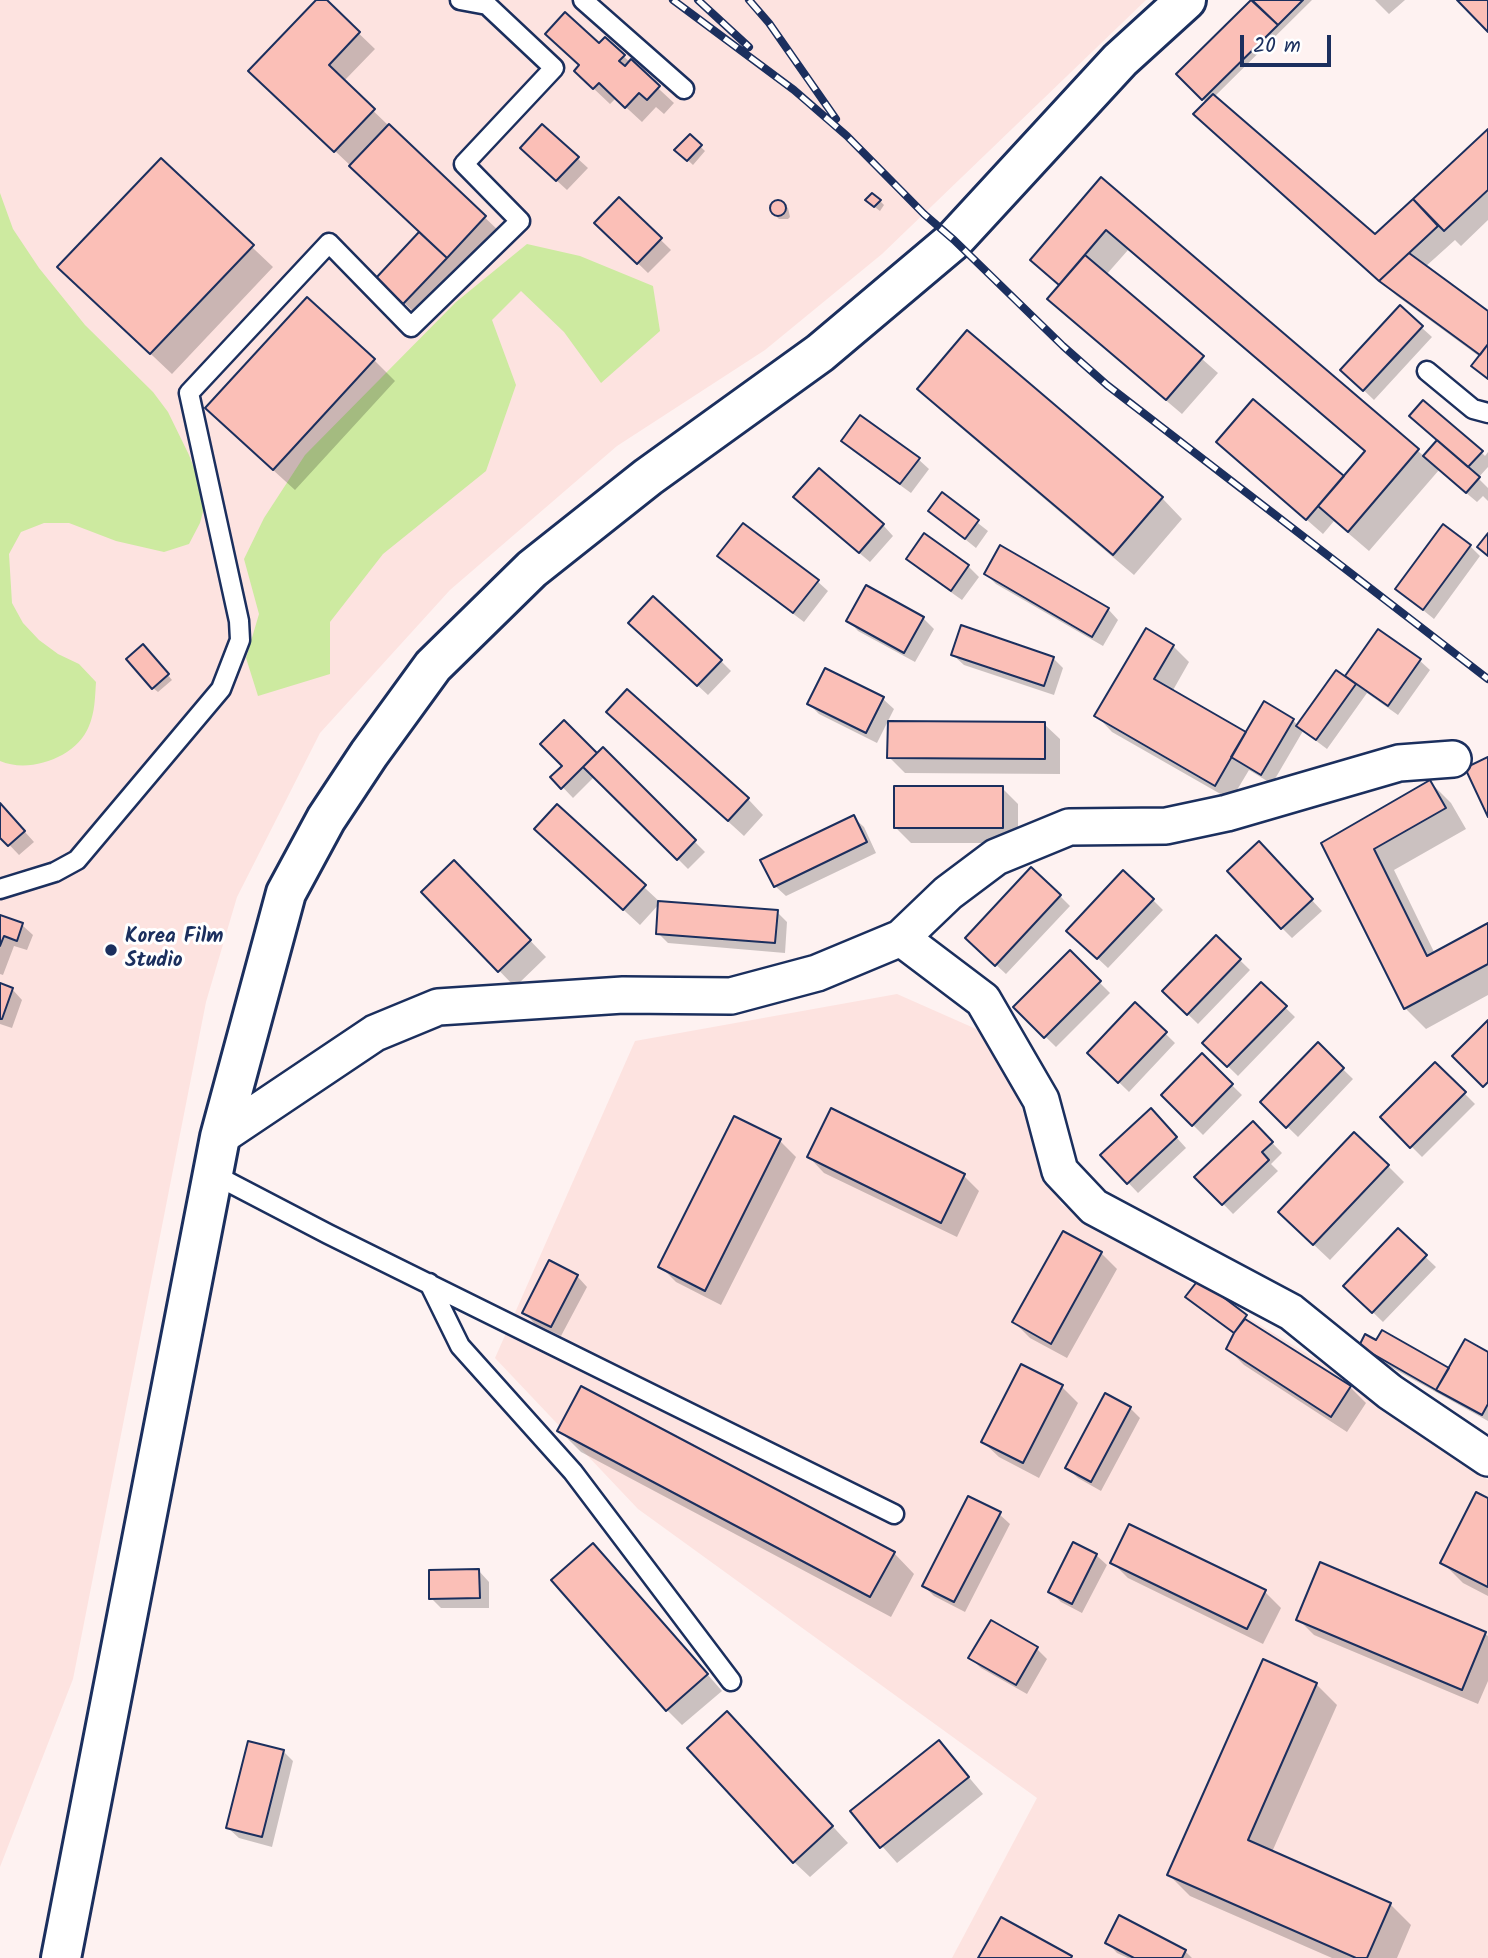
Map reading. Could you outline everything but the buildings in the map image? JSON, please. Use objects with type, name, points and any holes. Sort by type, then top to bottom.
[{"type":"street","points":[[61,1958],[220,1137],[286,893],[326,819],[433,666],[532,569],[648,477],[821,353],[954,240],[1120,60],[1186,0]]},
{"type":"street","points":[[220,1137],[375,1033],[438,1007],[623,995],[731,996],[817,973],[901,938],[948,893],[996,858],[1069,827],[1167,826],[1227,813],[1399,763],[1453,759]]},
{"type":"street","points":[[901,938],[983,1000],[1041,1100],[1059,1171],[1094,1207],[1291,1312],[1390,1392],[1488,1458]]},
{"type":"lane","points":[[0,889],[55,872],[77,860],[221,689],[240,640],[240,621],[190,393],[328,243],[411,327],[520,221],[464,164],[554,68],[489,2],[460,0]]},
{"type":"lane","points":[[583,0],[684,89]]},
{"type":"lane","points":[[1427,371],[1473,409],[1488,413]]},
{"type":"lane","points":[[212,1174],[894,1514]]},
{"type":"lane","points":[[429,1283],[460,1346],[573,1472],[731,1681]]},
{"type":"shaded area","name":"Korea Film Studio","points":[[0,0],[1146,0],[882,254],[765,350],[617,446],[450,590],[320,733],[237,897],[206,1002],[73,1679],[0,1867]]},
{"type":"shaded area","points":[[897,994],[992,1036],[1061,1204],[1367,1390],[1488,1480],[1488,1958],[952,1958],[1037,1798],[638,1509],[495,1358],[635,1041]]},
{"type":"green space","points":[[0,193],[13,229],[39,268],[85,325],[153,392],[168,412],[189,455],[206,500],[200,523],[189,544],[164,552],[116,541],[69,523],[44,523],[21,532],[9,554],[12,603],[23,623],[39,640],[58,654],[79,664],[96,682],[92,715],[83,737],[63,754],[51,760],[25,765],[0,761]]},
{"type":"green space","points":[[527,244],[580,256],[653,286],[660,331],[601,383],[564,332],[521,291],[492,320],[516,385],[486,471],[383,554],[330,622],[330,674],[258,696],[246,658],[259,614],[244,559],[264,518],[305,455],[456,302]]},
{"type":"railway","points":[[673,0],[794,90],[847,136],[924,214],[1107,385],[1488,679]]},
{"type":"railway","points":[[698,0],[749,47]]},
{"type":"railway","points":[[749,0],[769,23],[836,119]]},
{"type":"place","name":"Korea Film Studio","points":[[111,950]]}]
